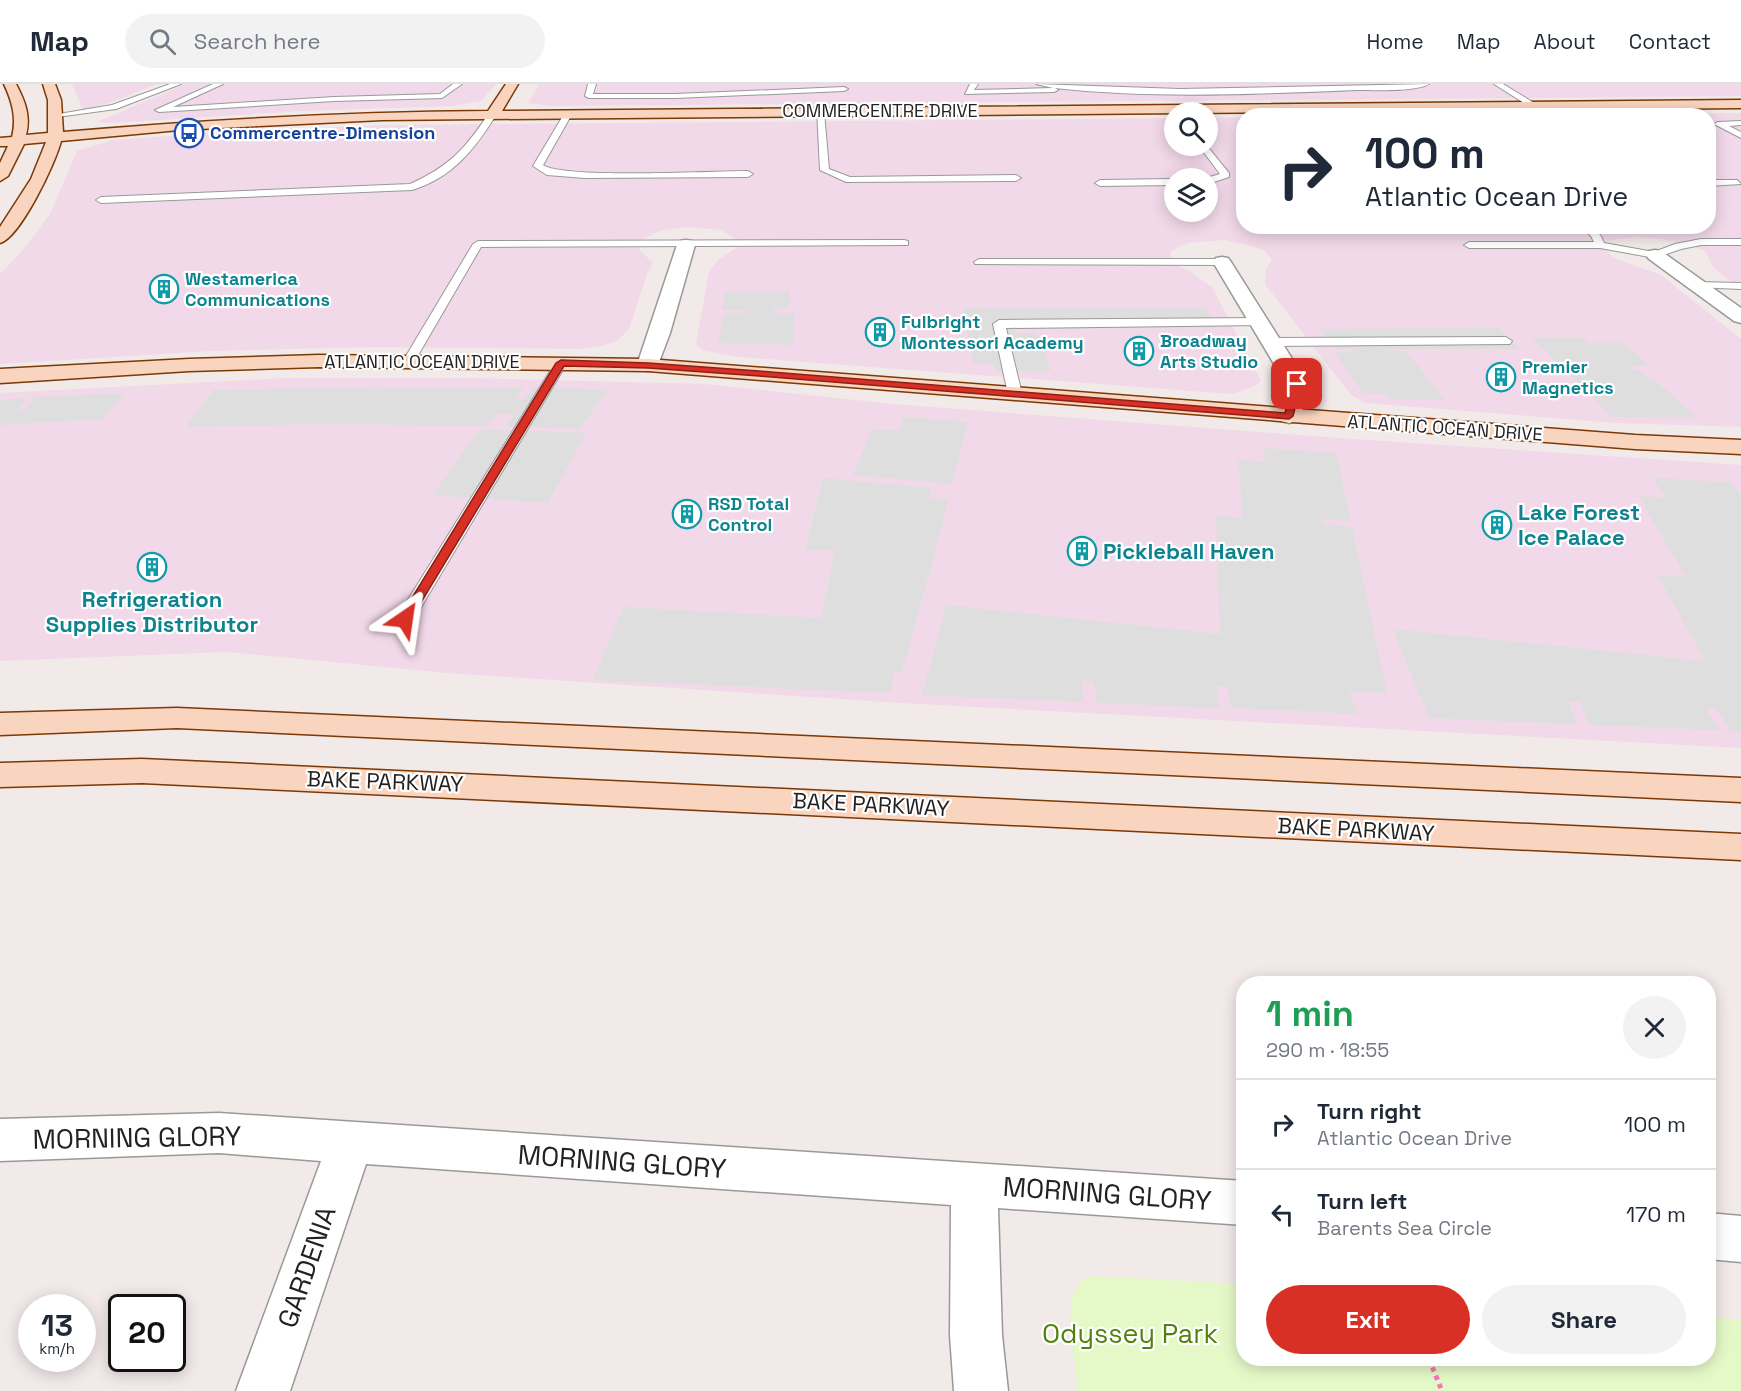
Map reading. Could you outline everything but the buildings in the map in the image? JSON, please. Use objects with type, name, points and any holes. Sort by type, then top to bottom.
[{"type":"street","points":[[0,176],[22,130],[21,107],[10,84]]},
{"type":"street","points":[[0,238],[43,175],[50,158],[57,104],[49,84]]},
{"type":"street","points":[[492,115],[512,84]]},
{"type":"street","name":"COMMERCENTRE DRIVE","points":[[1419,108],[1741,104]]},
{"type":"street","name":"COMMERCENTRE DRIVE","points":[[0,142],[179,126],[322,118],[1164,110]]},
{"type":"street","name":"COMMERCENTRE DRIVE","points":[[1218,110],[1236,110]]},
{"type":"street","points":[[648,365],[686,245]]},
{"type":"street","points":[[1655,255],[1741,317]]},
{"type":"street","points":[[1222,262],[1297,384],[1289,416]]},
{"type":"street","name":"ATLANTIC OCEAN DRIVE","points":[[0,376],[189,365],[410,361],[648,365],[1635,442],[1741,447]]},
{"type":"street","points":[[0,724],[177,718],[1741,790]]},
{"type":"street","name":"BAKE PARKWAY","points":[[0,775],[153,771],[1741,847]]},
{"type":"street","name":"MORNING GLORY","points":[[0,1140],[219,1133],[350,1144],[1236,1202]]},
{"type":"street","name":"GARDENIA","points":[[263,1391],[350,1144]]},
{"type":"street","points":[[974,1185],[976,1335],[981,1391]]},
{"type":"street","points":[[1716,1237],[1741,1239]]},
{"type":"lane","points":[[57,115],[113,107],[177,84]]},
{"type":"lane","points":[[219,84],[159,110],[334,99],[442,96],[458,84]]},
{"type":"lane","points":[[592,84],[589,96],[844,89],[855,84]]},
{"type":"lane","points":[[974,84],[968,92],[1081,89],[1150,92],[1380,88],[1425,84]]},
{"type":"lane","points":[[1040,84],[1081,89]]},
{"type":"lane","points":[[1150,92],[1164,84]]},
{"type":"lane","points":[[1341,84],[1380,88]]},
{"type":"lane","points":[[1498,84],[1534,106]]},
{"type":"lane","points":[[674,86],[719,94]]},
{"type":"lane","points":[[843,112],[844,89]]},
{"type":"lane","points":[[1490,90],[1516,106]]},
{"type":"lane","points":[[1150,92],[1164,104]]},
{"type":"lane","points":[[322,118],[334,99]]},
{"type":"lane","points":[[820,112],[825,170],[849,180],[1016,178]]},
{"type":"lane","points":[[568,114],[538,166],[547,172],[585,175],[748,174]]},
{"type":"lane","points":[[101,200],[412,187],[444,173],[470,151],[492,115]]},
{"type":"lane","points":[[1741,123],[1718,124],[1741,135]]},
{"type":"lane","points":[[1211,156],[1226,175],[1218,178]]},
{"type":"lane","points":[[1101,183],[1164,182]]},
{"type":"lane","points":[[1716,183],[1737,183]]},
{"type":"lane","points":[[1595,234],[1600,244]]},
{"type":"lane","points":[[1469,245],[1600,244],[1655,255],[1679,246],[1701,242],[1741,242]]},
{"type":"lane","points":[[410,361],[478,244],[904,243]]},
{"type":"lane","points":[[979,262],[1222,262]]},
{"type":"lane","points":[[1697,285],[1741,286]]},
{"type":"lane","points":[[1016,394],[999,324],[1260,322]]},
{"type":"lane","points":[[1271,342],[1506,341]]},
{"type":"lane","points":[[405,619],[561,363]]},
{"type":"path","points":[[1432,1366],[1442,1391]]},
{"type":"shaded area","points":[[72,84],[157,84],[112,102],[83,110]]},
{"type":"shaded area","points":[[186,84],[496,84],[481,101],[453,106],[97,122]]},
{"type":"shaded area","points":[[539,84],[1741,84],[1741,96],[551,106],[528,103]]},
{"type":"shaded area","points":[[1716,113],[1741,113],[1741,290],[1714,268],[1705,251],[1694,246],[1661,239],[1634,237],[1607,241],[1603,248],[1614,258],[1661,275],[1741,339],[1741,427],[1616,423],[1365,403],[1351,395],[1265,284],[1266,268],[1272,260],[1265,251],[1224,240],[1187,243],[1171,251],[1171,257],[1173,264],[1188,270],[1212,287],[1261,381],[1253,387],[1232,394],[739,357],[702,350],[696,344],[709,271],[719,259],[738,247],[740,242],[722,230],[686,227],[659,231],[638,242],[641,252],[653,262],[629,329],[617,341],[602,346],[582,349],[376,347],[211,351],[0,364],[0,274],[22,251],[50,214],[77,151],[113,140],[238,131],[387,125],[1164,118],[1164,156],[1218,156],[1218,118],[1236,117],[1236,234],[1716,234]]},
{"type":"shaded area","points":[[726,291],[790,291],[789,307],[775,307],[774,313],[795,313],[793,345],[718,343],[724,313],[745,313],[746,311],[722,310]]},
{"type":"shaded area","points":[[963,308],[1206,308],[1216,328],[1015,329],[1016,333],[1038,333],[1051,371],[996,371],[994,364],[973,363]]},
{"type":"shaded area","points":[[1499,328],[1519,349],[1384,349],[1385,351],[1406,351],[1445,400],[1391,400],[1386,394],[1364,394],[1335,353],[1355,352],[1353,349],[1335,349],[1320,329]]},
{"type":"shaded area","points":[[1532,338],[1582,338],[1589,343],[1623,343],[1648,365],[1629,366],[1652,382],[1657,382],[1696,417],[1612,417]]},
{"type":"shaded area","points":[[286,378],[472,378],[705,384],[893,404],[1339,438],[1741,465],[1741,748],[901,703],[447,673],[227,652],[0,661],[0,393]]},
{"type":"shaded area","points":[[372,387],[523,388],[517,399],[524,399],[534,387],[607,390],[580,429],[506,426],[514,414],[496,414],[488,426],[328,424],[186,427],[213,390]]},
{"type":"shaded area","points":[[125,393],[103,419],[0,425],[0,400],[27,398],[18,410],[25,409],[35,397]]},
{"type":"shaded area","points":[[903,417],[968,422],[952,484],[853,475],[872,429],[898,431]]},
{"type":"shaded area","points":[[480,429],[586,433],[548,503],[432,495]]},
{"type":"shaded area","points":[[1264,448],[1337,453],[1350,521],[1321,519],[1322,524],[1352,527],[1387,693],[1350,691],[1357,714],[1231,708],[1227,687],[1217,686],[1219,708],[1097,703],[1094,681],[1081,681],[1084,702],[922,695],[946,605],[1220,634],[1216,515],[1243,518],[1238,460],[1265,462]]},
{"type":"shaded area","points":[[823,478],[932,488],[929,498],[949,500],[902,672],[894,672],[890,693],[593,680],[624,607],[821,618],[835,551],[805,549]]},
{"type":"shaded area","points":[[1652,478],[1730,482],[1741,495],[1741,732],[1731,731],[1716,708],[1706,709],[1719,730],[1590,725],[1579,702],[1568,702],[1578,724],[1429,718],[1393,629],[1705,661],[1658,575],[1685,576],[1638,495],[1666,498]]},
{"type":"green space","name":"Odyssey Park","points":[[1097,1276],[1236,1284],[1236,1366],[1716,1366],[1716,1318],[1741,1320],[1741,1391],[1078,1391],[1071,1334],[1071,1304],[1074,1292],[1086,1279]]},
{"type":"place","name":"Commercentre-Dimension","points":[[189,133]]},
{"type":"place","name":"Westamerica Communications","points":[[164,289]]},
{"type":"place","name":"Fulbright Montessori Academy","points":[[880,332]]},
{"type":"place","name":"Broadway Arts Studio","points":[[1139,351]]},
{"type":"place","name":"Premier Magnetics","points":[[1501,377]]},
{"type":"place","name":"RSD Total Control","points":[[687,514]]},
{"type":"place","name":"Lake Forest Ice Palace","points":[[1497,525]]},
{"type":"place","name":"Pickleball Haven","points":[[1082,551]]},
{"type":"place","name":"Refrigeration Supplies Distributor","points":[[152,567]]},
{"type":"route","points":[[405,619],[537,406],[561,363],[648,365],[759,373],[1289,416],[1297,384]]}]
